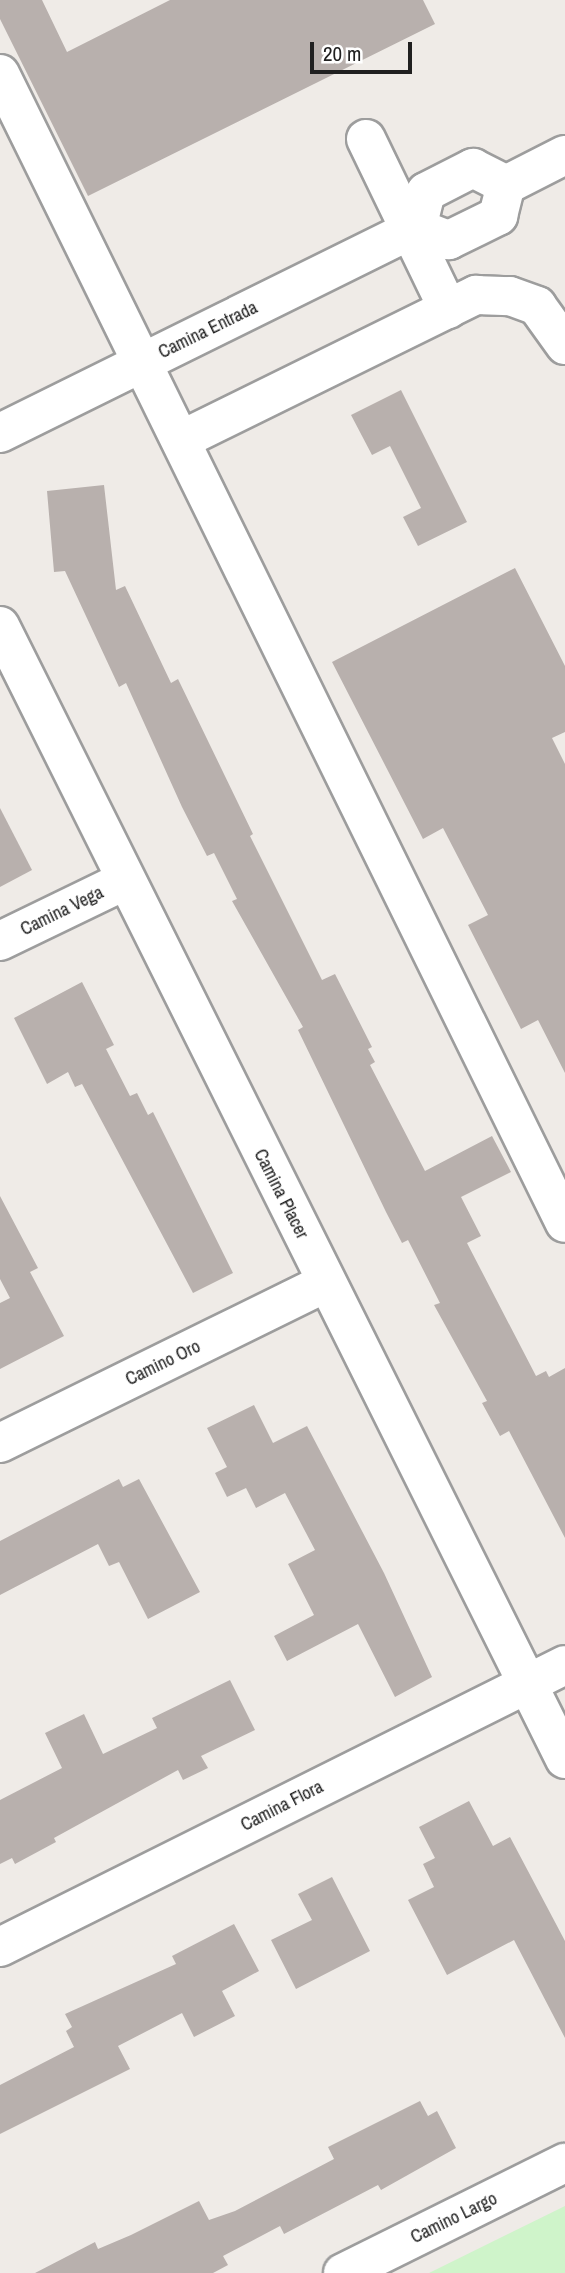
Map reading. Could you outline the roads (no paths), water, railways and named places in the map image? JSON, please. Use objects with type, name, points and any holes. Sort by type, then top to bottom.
[{"type":"street","points":[[0,74],[565,1223]]},
{"type":"street","points":[[366,139],[413,229],[449,309]]},
{"type":"street","points":[[413,229],[449,240],[498,216],[506,185],[565,155]]},
{"type":"street","points":[[413,229],[426,192],[473,168],[506,185]]},
{"type":"street","name":"Camina Entrada","points":[[0,433],[413,229]]},
{"type":"street","points":[[181,440],[476,295],[510,296],[537,306],[565,345]]},
{"type":"street","name":"Camina Placer","points":[[0,626],[124,881],[565,1759]]},
{"type":"street","name":"Camina Vega","points":[[0,941],[124,881]]},
{"type":"street","name":"Camino Oro","points":[[0,1443],[325,1283]]},
{"type":"street","name":"Camina Flora","points":[[0,1947],[565,1665]]},
{"type":"street","name":"Camino Largo","points":[[343,2273],[565,2163]]}]
